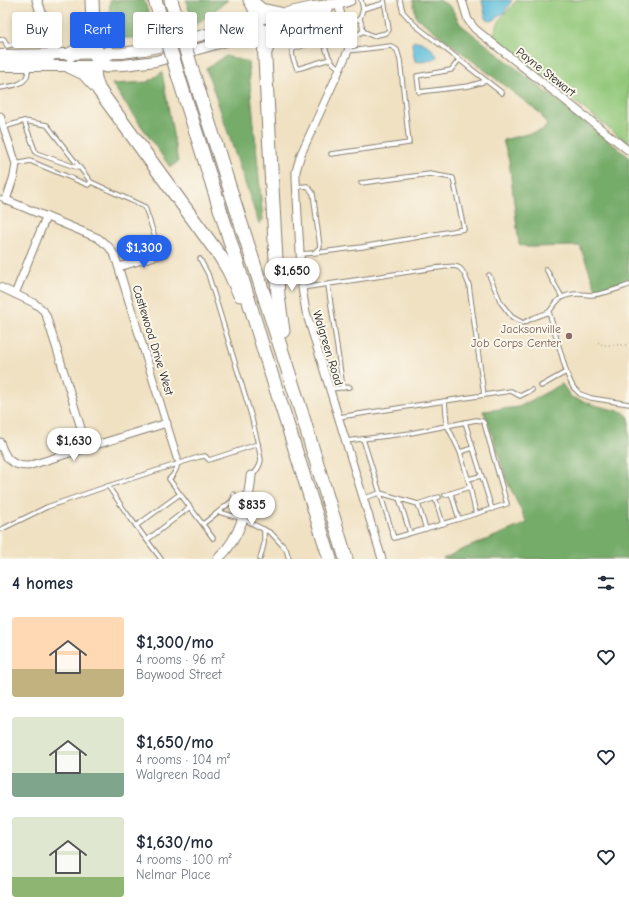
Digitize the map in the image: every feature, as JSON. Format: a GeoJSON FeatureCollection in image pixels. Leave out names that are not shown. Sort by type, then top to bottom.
{"type":"FeatureCollection","features":[{"type":"Feature","properties":{"kind":"highway"},"geometry":{"type":"LineString","coordinates":[[92,0],[92,12]]}},
{"type":"Feature","properties":{"kind":"highway"},"geometry":{"type":"LineString","coordinates":[[155,0],[330,559]]}},
{"type":"Feature","properties":{"kind":"highway"},"geometry":{"type":"LineString","coordinates":[[171,0],[301,411],[346,559]]}},
{"type":"Feature","properties":{"kind":"highway"},"geometry":{"type":"LineString","coordinates":[[252,2],[266,12]]}},
{"type":"Feature","properties":{"kind":"highway"},"geometry":{"type":"LineString","coordinates":[[252,2],[256,12]]}},
{"type":"Feature","properties":{"kind":"highway"},"geometry":{"type":"LineString","coordinates":[[258,27],[264,36],[266,52],[278,296],[282,328],[301,411]]}},
{"type":"Feature","properties":{"kind":"highway"},"geometry":{"type":"LineString","coordinates":[[80,48],[70,60],[99,90],[220,256],[235,283],[264,351]]}},
{"type":"Feature","properties":{"kind":"highway"},"geometry":{"type":"LineString","coordinates":[[98,48],[101,60],[94,75],[99,90]]}},
{"type":"Feature","properties":{"kind":"highway"},"geometry":{"type":"LineString","coordinates":[[266,52],[267,48]]}},
{"type":"Feature","properties":{"kind":"main road"},"geometry":{"type":"LineString","coordinates":[[308,12],[346,1]]}},
{"type":"Feature","properties":{"kind":"main road"},"geometry":{"type":"LineString","coordinates":[[101,60],[122,53],[155,48],[205,34]]}},
{"type":"Feature","properties":{"kind":"main road"},"geometry":{"type":"LineString","coordinates":[[0,66],[28,66],[70,60],[101,60],[135,64],[156,61],[205,47]]}},
{"type":"Feature","properties":{"kind":"main road"},"geometry":{"type":"LineString","coordinates":[[0,55],[54,54],[70,60]]}},
{"type":"Feature","properties":{"kind":"street"},"geometry":{"type":"LineString","coordinates":[[37,0],[41,12]]}},
{"type":"Feature","properties":{"kind":"street","name":"Payne Stewart"},"geometry":{"type":"LineString","coordinates":[[462,0],[468,20],[475,29],[629,151]]}},
{"type":"Feature","properties":{"kind":"street","name":"Walgreen Road"},"geometry":{"type":"LineString","coordinates":[[345,12],[346,1]]}},
{"type":"Feature","properties":{"kind":"street"},"geometry":{"type":"LineString","coordinates":[[0,60],[48,59],[54,54],[52,48]]}},
{"type":"Feature","properties":{"kind":"street","name":"Walgreen Road"},"geometry":{"type":"LineString","coordinates":[[349,48],[298,163],[296,171],[299,254],[306,312],[337,417],[382,559]]}},
{"type":"Feature","properties":{"kind":"street"},"geometry":{"type":"LineString","coordinates":[[0,116],[16,164],[14,176],[3,199]]}},
{"type":"Feature","properties":{"kind":"street","name":"Castlewood Drive West"},"geometry":{"type":"LineString","coordinates":[[3,199],[98,238],[112,251],[115,256],[178,460]]}},
{"type":"Feature","properties":{"kind":"street"},"geometry":{"type":"LineString","coordinates":[[14,294],[46,217]]}},
{"type":"Feature","properties":{"kind":"street"},"geometry":{"type":"LineString","coordinates":[[118,267],[162,251]]}},
{"type":"Feature","properties":{"kind":"street"},"geometry":{"type":"LineString","coordinates":[[0,288],[38,305],[46,315],[87,448]]}},
{"type":"Feature","properties":{"kind":"street"},"geometry":{"type":"LineString","coordinates":[[0,442],[6,457],[13,463],[21,466],[33,465],[167,423]]}},
{"type":"Feature","properties":{"kind":"street"},"geometry":{"type":"LineString","coordinates":[[218,559],[236,537],[243,519],[251,476]]}},
{"type":"Feature","properties":{"kind":"lane"},"geometry":{"type":"LineString","coordinates":[[361,0],[364,9],[360,19],[363,31]]}},
{"type":"Feature","properties":{"kind":"lane"},"geometry":{"type":"LineString","coordinates":[[400,0],[403,12],[415,25],[502,93]]}},
{"type":"Feature","properties":{"kind":"lane"},"geometry":{"type":"LineString","coordinates":[[363,31],[373,36],[386,33],[389,30],[384,1],[381,4],[364,9]]}},
{"type":"Feature","properties":{"kind":"lane"},"geometry":{"type":"LineString","coordinates":[[357,34],[363,31]]}},
{"type":"Feature","properties":{"kind":"lane"},"geometry":{"type":"LineString","coordinates":[[0,40],[4,39],[6,46],[12,45]]}},
{"type":"Feature","properties":{"kind":"lane"},"geometry":{"type":"LineString","coordinates":[[331,154],[409,143],[400,60],[397,50],[391,46],[348,51]]}},
{"type":"Feature","properties":{"kind":"lane"},"geometry":{"type":"LineString","coordinates":[[300,48],[292,50],[297,69],[330,59]]}},
{"type":"Feature","properties":{"kind":"lane"},"geometry":{"type":"LineString","coordinates":[[326,48],[330,59],[340,68]]}},
{"type":"Feature","properties":{"kind":"lane"},"geometry":{"type":"LineString","coordinates":[[320,56],[321,62]]}},
{"type":"Feature","properties":{"kind":"lane"},"geometry":{"type":"LineString","coordinates":[[459,60],[451,70],[417,76],[419,92],[469,86],[486,81]]}},
{"type":"Feature","properties":{"kind":"lane"},"geometry":{"type":"LineString","coordinates":[[304,61],[305,66]]}},
{"type":"Feature","properties":{"kind":"lane"},"geometry":{"type":"LineString","coordinates":[[0,88],[14,85],[25,80],[28,75],[28,66]]}},
{"type":"Feature","properties":{"kind":"lane"},"geometry":{"type":"LineString","coordinates":[[4,127],[24,121],[47,125],[91,182],[145,207],[162,251]]}},
{"type":"Feature","properties":{"kind":"lane"},"geometry":{"type":"LineString","coordinates":[[24,121],[36,153],[79,168]]}},
{"type":"Feature","properties":{"kind":"lane"},"geometry":{"type":"LineString","coordinates":[[45,168],[50,158]]}},
{"type":"Feature","properties":{"kind":"lane"},"geometry":{"type":"LineString","coordinates":[[16,164],[30,162],[88,185],[91,182]]}},
{"type":"Feature","properties":{"kind":"lane"},"geometry":{"type":"LineString","coordinates":[[299,254],[362,247],[464,230],[454,178],[430,174],[361,183]]}},
{"type":"Feature","properties":{"kind":"lane"},"geometry":{"type":"LineString","coordinates":[[296,187],[307,186],[313,194],[320,247],[314,252]]}},
{"type":"Feature","properties":{"kind":"lane"},"geometry":{"type":"LineString","coordinates":[[200,259],[208,274],[251,415],[258,444],[261,460],[260,465],[256,473],[251,476]]}},
{"type":"Feature","properties":{"kind":"lane"},"geometry":{"type":"LineString","coordinates":[[302,288],[435,268],[460,267],[463,270],[469,285],[484,395]]}},
{"type":"Feature","properties":{"kind":"lane"},"geometry":{"type":"LineString","coordinates":[[546,269],[562,297]]}},
{"type":"Feature","properties":{"kind":"lane"},"geometry":{"type":"LineString","coordinates":[[488,275],[501,303],[512,316],[523,323],[549,312],[556,302],[565,295],[592,295],[629,285]]}},
{"type":"Feature","properties":{"kind":"lane"},"geometry":{"type":"LineString","coordinates":[[328,285],[343,388]]}},
{"type":"Feature","properties":{"kind":"lane"},"geometry":{"type":"LineString","coordinates":[[549,312],[566,372],[572,387],[580,394],[591,398],[629,404]]}},
{"type":"Feature","properties":{"kind":"lane"},"geometry":{"type":"LineString","coordinates":[[541,386],[566,372]]}},
{"type":"Feature","properties":{"kind":"lane"},"geometry":{"type":"LineString","coordinates":[[329,389],[350,387]]}},
{"type":"Feature","properties":{"kind":"lane"},"geometry":{"type":"LineString","coordinates":[[337,417],[511,391],[520,396],[532,390]]}},
{"type":"Feature","properties":{"kind":"lane"},"geometry":{"type":"LineString","coordinates":[[445,401],[448,425],[460,452],[476,514]]}},
{"type":"Feature","properties":{"kind":"lane"},"geometry":{"type":"LineString","coordinates":[[345,441],[411,433],[476,420],[482,421],[484,423],[507,504],[394,538],[363,439]]}},
{"type":"Feature","properties":{"kind":"lane"},"geometry":{"type":"LineString","coordinates":[[465,422],[492,509]]}},
{"type":"Feature","properties":{"kind":"lane"},"geometry":{"type":"LineString","coordinates":[[422,434],[425,429]]}},
{"type":"Feature","properties":{"kind":"lane"},"geometry":{"type":"LineString","coordinates":[[411,433],[416,436]]}},
{"type":"Feature","properties":{"kind":"lane"},"geometry":{"type":"LineString","coordinates":[[0,530],[47,506],[108,486],[178,460],[205,456],[209,460],[258,444]]}},
{"type":"Feature","properties":{"kind":"lane"},"geometry":{"type":"LineString","coordinates":[[460,452],[472,448]]}},
{"type":"Feature","properties":{"kind":"lane"},"geometry":{"type":"LineString","coordinates":[[178,460],[176,470],[169,479],[213,538]]}},
{"type":"Feature","properties":{"kind":"lane"},"geometry":{"type":"LineString","coordinates":[[468,479],[481,476]]}},
{"type":"Feature","properties":{"kind":"lane"},"geometry":{"type":"LineString","coordinates":[[108,486],[125,512],[161,559]]}},
{"type":"Feature","properties":{"kind":"lane"},"geometry":{"type":"LineString","coordinates":[[445,495],[470,487]]}},
{"type":"Feature","properties":{"kind":"lane"},"geometry":{"type":"LineString","coordinates":[[363,498],[380,493],[418,504],[439,497]]}},
{"type":"Feature","properties":{"kind":"lane"},"geometry":{"type":"LineString","coordinates":[[451,493],[459,519]]}},
{"type":"Feature","properties":{"kind":"lane"},"geometry":{"type":"LineString","coordinates":[[136,526],[180,494]]}},
{"type":"Feature","properties":{"kind":"lane"},"geometry":{"type":"LineString","coordinates":[[203,524],[232,501],[234,494]]}},
{"type":"Feature","properties":{"kind":"lane"},"geometry":{"type":"LineString","coordinates":[[399,498],[410,533]]}},
{"type":"Feature","properties":{"kind":"lane"},"geometry":{"type":"LineString","coordinates":[[435,498],[443,524]]}},
{"type":"Feature","properties":{"kind":"lane"},"geometry":{"type":"LineString","coordinates":[[418,504],[426,528]]}},
{"type":"Feature","properties":{"kind":"lane"},"geometry":{"type":"LineString","coordinates":[[147,540],[190,507]]}},
{"type":"Feature","properties":{"kind":"lane"},"geometry":{"type":"LineString","coordinates":[[219,512],[243,519],[271,533],[286,549],[289,559]]}},
{"type":"Feature","properties":{"kind":"lane"},"geometry":{"type":"LineString","coordinates":[[260,559],[264,544],[264,529]]}},
{"type":"Feature","properties":{"kind":"path"},"geometry":{"type":"LineString","coordinates":[[598,342],[602,345],[629,345]]}},
{"type":"Feature","properties":{"kind":"green space"},"geometry":{"type":"Polygon","coordinates":[[[110,0],[144,0],[148,12],[133,12],[133,38],[125,38],[125,12],[109,12],[110,0]]]}},
{"type":"Feature","properties":{"kind":"green space"},"geometry":{"type":"Polygon","coordinates":[[[186,0],[228,0],[212,12],[205,12],[205,18],[197,24],[197,12],[190,12],[186,0]]]}},
{"type":"Feature","properties":{"kind":"green space"},"geometry":{"type":"Polygon","coordinates":[[[413,0],[439,0],[451,7],[460,24],[629,157],[629,232],[626,233],[629,280],[596,289],[580,246],[527,247],[519,244],[509,161],[503,140],[543,130],[547,125],[540,113],[416,17],[413,0]]]}},
{"type":"Feature","properties":{"kind":"green space"},"geometry":{"type":"Polygon","coordinates":[[[517,0],[629,0],[629,144],[492,37],[501,18],[517,0]]]}},
{"type":"Feature","properties":{"kind":"green space"},"geometry":{"type":"Polygon","coordinates":[[[226,56],[248,62],[263,220],[259,224],[206,68],[226,56]]]}},
{"type":"Feature","properties":{"kind":"green space"},"geometry":{"type":"Polygon","coordinates":[[[162,72],[178,162],[170,167],[112,84],[148,82],[162,72]]]}},
{"type":"Feature","properties":{"kind":"green space"},"geometry":{"type":"Polygon","coordinates":[[[562,384],[571,397],[594,405],[623,412],[629,417],[629,559],[443,559],[527,523],[507,481],[483,411],[519,407],[562,384]]]}},
{"type":"Feature","properties":{"kind":"water"},"geometry":{"type":"Polygon","coordinates":[[[482,0],[512,0],[504,13],[499,15],[496,19],[490,21],[486,19],[482,0]]]}},
{"type":"Feature","properties":{"kind":"water"},"geometry":{"type":"Polygon","coordinates":[[[414,41],[421,42],[428,46],[434,51],[437,57],[432,60],[420,62],[415,61],[412,45],[414,41]]]}},
{"type":"Feature","properties":{"kind":"place","name":"Jacksonville Job Corps Center"},"geometry":{"type":"Point","coordinates":[569,336]}}]}
